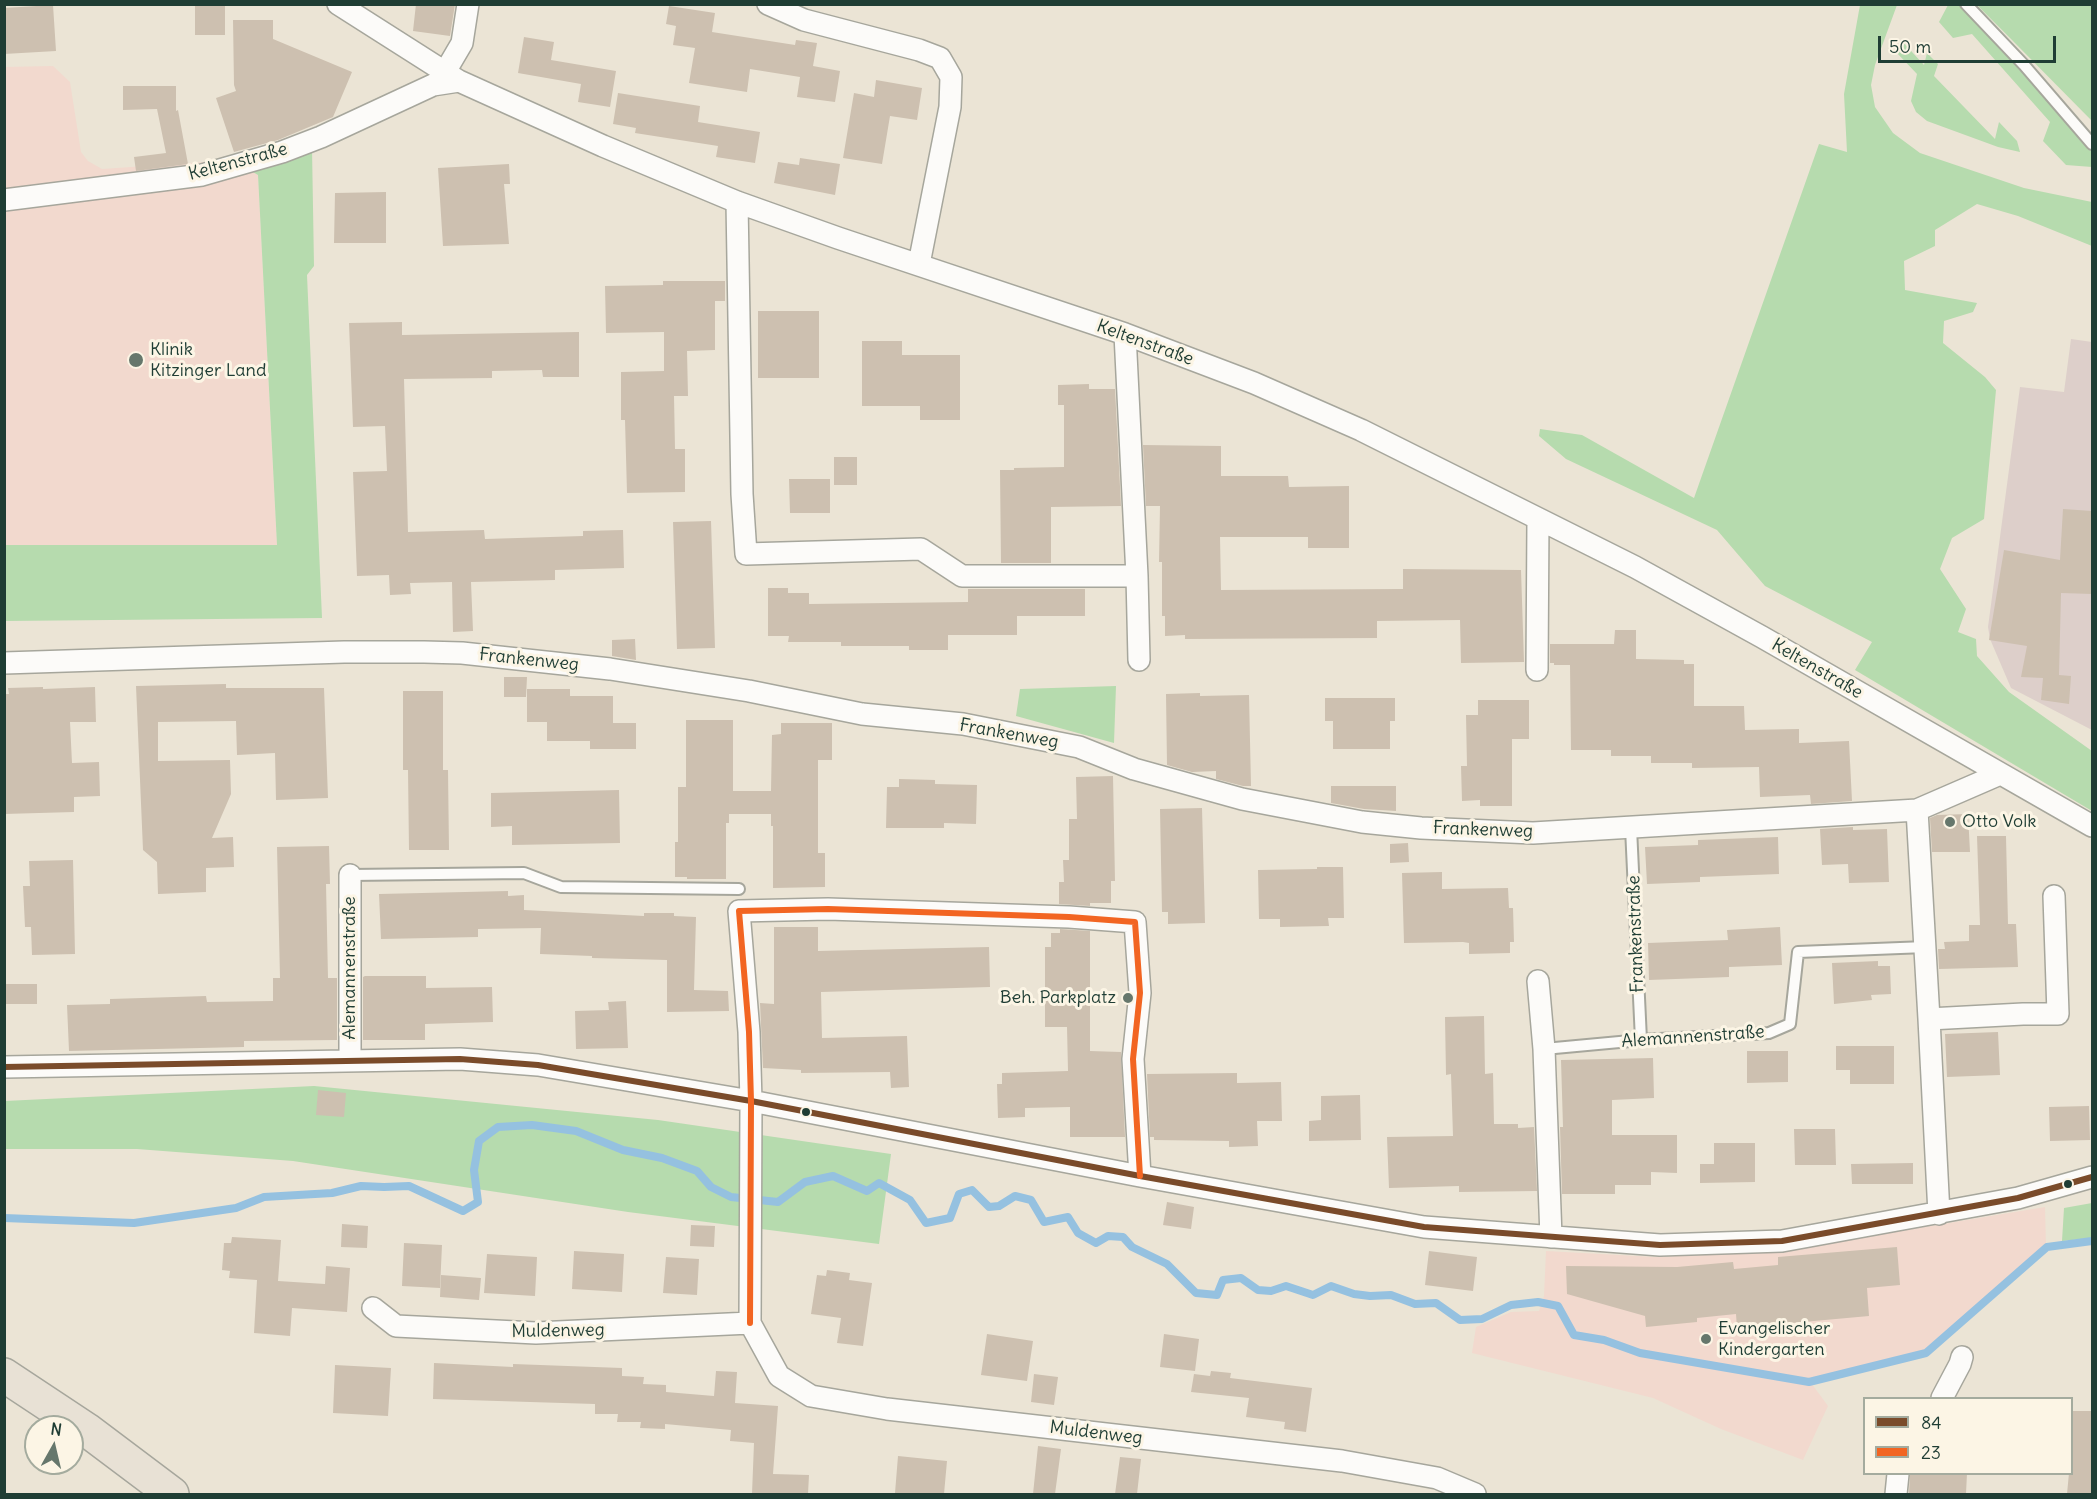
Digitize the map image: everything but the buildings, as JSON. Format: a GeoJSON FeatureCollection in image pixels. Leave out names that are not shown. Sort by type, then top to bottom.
{"type":"FeatureCollection","features":[{"type":"Feature","properties":{"kind":"main road"},"geometry":{"type":"LineString","coordinates":[[4,1375],[87,1430],[172,1494]]}},
{"type":"Feature","properties":{"kind":"street","name":"Keltenstraße"},"geometry":{"type":"LineString","coordinates":[[338,4],[452,77],[603,146],[737,202],[1125,334],[1254,383],[1350,425],[1635,567],[1752,631],[2092,826]]}},
{"type":"Feature","properties":{"kind":"street"},"geometry":{"type":"LineString","coordinates":[[452,77],[462,44],[468,4]]}},
{"type":"Feature","properties":{"kind":"street"},"geometry":{"type":"LineString","coordinates":[[768,4],[804,20],[919,50],[940,58],[951,77],[950,106],[919,264]]}},
{"type":"Feature","properties":{"kind":"street","name":"Keltenstraße"},"geometry":{"type":"LineString","coordinates":[[4,200],[202,175],[282,152],[321,137],[452,77]]}},
{"type":"Feature","properties":{"kind":"street"},"geometry":{"type":"LineString","coordinates":[[737,202],[742,494],[746,554],[921,549],[962,576],[1137,576]]}},
{"type":"Feature","properties":{"kind":"street"},"geometry":{"type":"LineString","coordinates":[[1125,334],[1139,660]]}},
{"type":"Feature","properties":{"kind":"street"},"geometry":{"type":"LineString","coordinates":[[1537,670],[1538,519]]}},
{"type":"Feature","properties":{"kind":"street","name":"Frankenweg"},"geometry":{"type":"LineString","coordinates":[[4,663],[344,652],[462,653],[610,669],[749,691],[862,714],[963,724],[1079,747],[1134,769],[1242,799],[1362,822],[1421,828],[1533,833],[1917,810],[2000,774]]}},
{"type":"Feature","properties":{"kind":"street"},"geometry":{"type":"LineString","coordinates":[[1917,810],[1939,1214]]}},
{"type":"Feature","properties":{"kind":"street","name":"Alemannenstraße"},"geometry":{"type":"LineString","coordinates":[[350,875],[350,1060]]}},
{"type":"Feature","properties":{"kind":"street"},"geometry":{"type":"LineString","coordinates":[[1929,1019],[2058,1014],[2054,896]]}},
{"type":"Feature","properties":{"kind":"street"},"geometry":{"type":"LineString","coordinates":[[751,1101],[749,1032],[740,910],[839,910],[1069,917],[1135,922],[1140,993],[1133,1059],[1140,1176]]}},
{"type":"Feature","properties":{"kind":"street"},"geometry":{"type":"LineString","coordinates":[[1538,981],[1544,1049],[1551,1237]]}},
{"type":"Feature","properties":{"kind":"street","name":"Alemannenstraße"},"geometry":{"type":"LineString","coordinates":[[4,1066],[460,1059],[538,1065],[751,1101],[1140,1176],[1424,1227],[1660,1245],[1782,1241],[2018,1198],[2092,1177]]}},
{"type":"Feature","properties":{"kind":"street","name":"Muldenweg"},"geometry":{"type":"LineString","coordinates":[[751,1101],[750,1323],[779,1376],[811,1396],[887,1409],[1342,1461],[1437,1478],[1475,1494]]}},
{"type":"Feature","properties":{"kind":"street","name":"Muldenweg"},"geometry":{"type":"LineString","coordinates":[[373,1308],[396,1326],[536,1333],[750,1323]]}},
{"type":"Feature","properties":{"kind":"street"},"geometry":{"type":"LineString","coordinates":[[1943,1397],[1962,1357]]}},
{"type":"Feature","properties":{"kind":"street"},"geometry":{"type":"LineString","coordinates":[[1896,1494],[1898,1475]]}},
{"type":"Feature","properties":{"kind":"lane"},"geometry":{"type":"LineString","coordinates":[[1966,4],[2024,65],[2092,144]]}},
{"type":"Feature","properties":{"kind":"lane","name":"Frankenstraße"},"geometry":{"type":"LineString","coordinates":[[1631,828],[1641,1040]]}},
{"type":"Feature","properties":{"kind":"lane"},"geometry":{"type":"LineString","coordinates":[[350,875],[524,873],[561,887],[739,889]]}},
{"type":"Feature","properties":{"kind":"lane","name":"Alemannenstraße"},"geometry":{"type":"LineString","coordinates":[[1544,1049],[1641,1040],[1769,1033],[1790,1024],[1798,952],[1926,947]]}},
{"type":"Feature","properties":{"kind":"shaded area","name":"Klinik Kitzinger Land"},"geometry":{"type":"Polygon","coordinates":[[[53,66],[70,82],[81,152],[88,161],[102,169],[233,160],[258,175],[277,545],[5,545],[4,67],[53,66]]]}},
{"type":"Feature","properties":{"kind":"shaded area"},"geometry":{"type":"Polygon","coordinates":[[[2071,339],[2092,342],[2092,730],[2011,688],[1990,639],[1988,627],[2020,387],[2064,392],[2071,339]]]}},
{"type":"Feature","properties":{"kind":"shaded area","name":"Evangelischer Kindergarten"},"geometry":{"type":"Polygon","coordinates":[[[2045,1207],[2046,1246],[1925,1350],[1809,1380],[1828,1406],[1803,1460],[1721,1429],[1653,1398],[1472,1353],[1476,1327],[1511,1312],[1539,1311],[1544,1296],[1546,1251],[1655,1257],[1780,1251],[2045,1207]]]}},
{"type":"Feature","properties":{"kind":"green space"},"geometry":{"type":"Polygon","coordinates":[[[1860,5],[1897,5],[1875,65],[1871,85],[1875,107],[1893,133],[1920,153],[2024,188],[2092,202],[2092,246],[2018,216],[1977,204],[1935,230],[1935,246],[1904,261],[1905,290],[1977,303],[1973,312],[1944,321],[1943,343],[1985,377],[1996,390],[1984,519],[1952,538],[1940,569],[1966,609],[1958,632],[1976,639],[1977,656],[2009,692],[2092,751],[2092,811],[1855,670],[1872,642],[1765,586],[1717,530],[1566,459],[1539,436],[1540,429],[1582,435],[1694,498],[1819,144],[1847,152],[1844,94],[1860,5]]]}},
{"type":"Feature","properties":{"kind":"green space"},"geometry":{"type":"Polygon","coordinates":[[[1948,5],[1959,5],[2021,68],[2092,151],[2092,167],[2066,165],[2043,141],[2050,122],[1972,34],[1953,38],[1939,22],[1948,5]]]}},
{"type":"Feature","properties":{"kind":"green space"},"geometry":{"type":"Polygon","coordinates":[[[1977,5],[2092,5],[2092,121],[2012,40],[1977,5]]]}},
{"type":"Feature","properties":{"kind":"green space"},"geometry":{"type":"Polygon","coordinates":[[[1901,40],[1924,65],[1927,53],[1938,64],[1934,76],[1995,139],[1999,122],[2017,141],[2020,152],[1998,147],[1927,121],[1916,112],[1911,101],[1917,74],[1896,52],[1901,40]]]}},
{"type":"Feature","properties":{"kind":"green space"},"geometry":{"type":"Polygon","coordinates":[[[312,148],[314,266],[307,275],[322,618],[5,621],[4,545],[277,545],[258,175],[246,168],[312,148]]]}},
{"type":"Feature","properties":{"kind":"green space"},"geometry":{"type":"Polygon","coordinates":[[[1116,686],[1114,743],[1016,716],[1020,689],[1116,686]]]}},
{"type":"Feature","properties":{"kind":"green space"},"geometry":{"type":"Polygon","coordinates":[[[314,1086],[658,1120],[891,1154],[879,1244],[628,1212],[293,1161],[137,1149],[5,1149],[5,1101],[314,1086]]]}},
{"type":"Feature","properties":{"kind":"green space"},"geometry":{"type":"Polygon","coordinates":[[[2092,1203],[2092,1238],[2062,1241],[2064,1208],[2092,1203]]]}},
{"type":"Feature","properties":{"kind":"waterway"},"geometry":{"type":"LineString","coordinates":[[4,1218],[134,1223],[236,1208],[264,1197],[332,1193],[361,1186],[409,1186],[463,1211],[478,1202],[474,1170],[479,1141],[498,1127],[532,1125],[576,1131],[623,1150],[662,1158],[697,1171],[711,1187],[731,1197],[778,1202],[805,1182],[833,1176],[867,1191],[879,1183],[910,1200],[926,1223],[950,1218],[959,1194],[972,1190],[989,1207],[999,1206],[1015,1196],[1031,1200],[1044,1222],[1068,1217],[1078,1233],[1096,1243],[1108,1236],[1123,1237],[1132,1247],[1167,1264],[1196,1293],[1217,1295],[1223,1280],[1241,1278],[1258,1290],[1271,1291],[1286,1286],[1313,1295],[1331,1286],[1354,1294],[1391,1295],[1415,1304],[1436,1303],[1460,1320],[1482,1319],[1511,1305],[1538,1302],[1558,1306],[1574,1335],[1604,1340],[1640,1353],[1809,1382],[1926,1353],[2047,1247],[2092,1241]]}},
{"type":"Feature","properties":{"kind":"transit line","name":"23"},"geometry":{"type":"LineString","coordinates":[[750,1323],[751,1101],[749,1032],[739,911],[828,909],[1069,917],[1135,922],[1140,993],[1133,1059],[1140,1176]]}},
{"type":"Feature","properties":{"kind":"transit line","name":"84"},"geometry":{"type":"LineString","coordinates":[[4,1067],[460,1059],[538,1065],[751,1101],[1140,1176],[1424,1227],[1660,1245],[1782,1241],[2018,1198],[2092,1177]]}},
{"type":"Feature","properties":{"kind":"place","name":"Klinik Kitzinger Land"},"geometry":{"type":"Point","coordinates":[136,360]}},
{"type":"Feature","properties":{"kind":"place","name":"Otto Volk"},"geometry":{"type":"Point","coordinates":[1950,822]}},
{"type":"Feature","properties":{"kind":"place","name":"Beh. Parkplatz"},"geometry":{"type":"Point","coordinates":[1128,998]}},
{"type":"Feature","properties":{"kind":"place","name":"Evangelischer Kindergarten"},"geometry":{"type":"Point","coordinates":[1706,1339]}}]}
